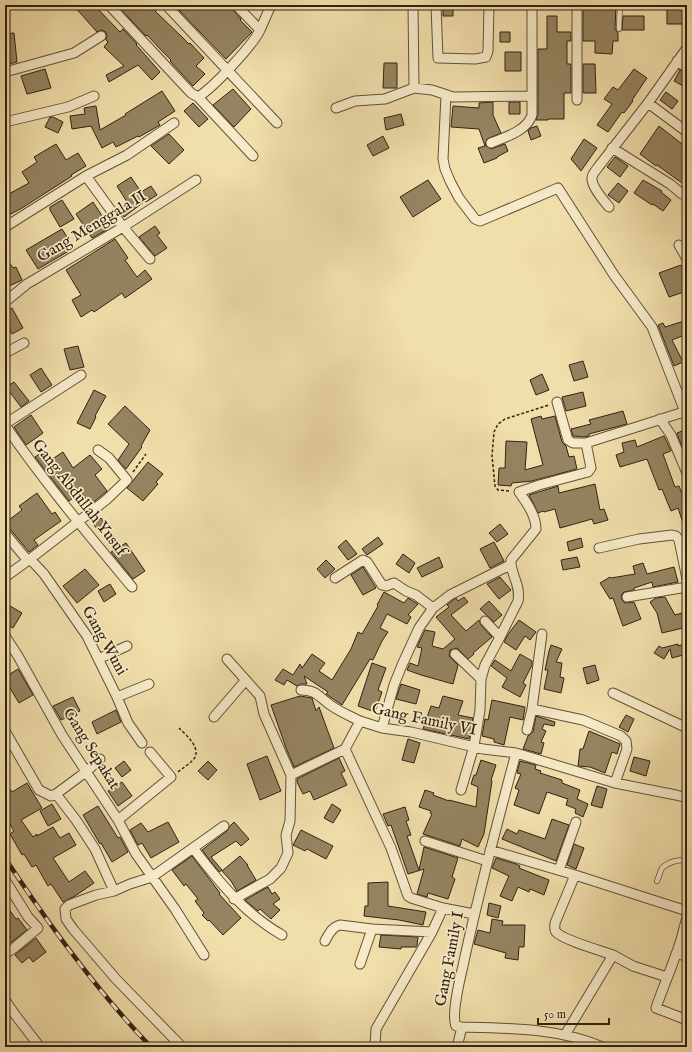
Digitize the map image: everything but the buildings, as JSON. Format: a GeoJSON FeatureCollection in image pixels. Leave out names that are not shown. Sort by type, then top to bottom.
{"type":"FeatureCollection","features":[{"type":"Feature","properties":{"kind":"street"},"geometry":{"type":"LineString","coordinates":[[109,5],[191,94],[198,96],[253,156]]}},
{"type":"Feature","properties":{"kind":"street"},"geometry":{"type":"LineString","coordinates":[[166,5],[277,123]]}},
{"type":"Feature","properties":{"kind":"street"},"geometry":{"type":"LineString","coordinates":[[236,5],[260,30]]}},
{"type":"Feature","properties":{"kind":"street"},"geometry":{"type":"LineString","coordinates":[[198,96],[205,93],[257,38],[271,5]]}},
{"type":"Feature","properties":{"kind":"street"},"geometry":{"type":"LineString","coordinates":[[413,5],[414,88]]}},
{"type":"Feature","properties":{"kind":"street"},"geometry":{"type":"LineString","coordinates":[[436,5],[438,58],[475,59],[486,57],[488,51],[489,5]]}},
{"type":"Feature","properties":{"kind":"street"},"geometry":{"type":"LineString","coordinates":[[491,143],[527,125],[532,115],[532,5]]}},
{"type":"Feature","properties":{"kind":"street"},"geometry":{"type":"LineString","coordinates":[[577,5],[577,100]]}},
{"type":"Feature","properties":{"kind":"street"},"geometry":{"type":"LineString","coordinates":[[5,72],[74,54],[101,36]]}},
{"type":"Feature","properties":{"kind":"street"},"geometry":{"type":"LineString","coordinates":[[609,207],[599,195],[592,178],[612,148],[648,103],[687,48]]}},
{"type":"Feature","properties":{"kind":"street"},"geometry":{"type":"LineString","coordinates":[[677,61],[687,68]]}},
{"type":"Feature","properties":{"kind":"street"},"geometry":{"type":"LineString","coordinates":[[336,108],[355,101],[385,99],[414,88],[432,90],[446,95],[466,98],[531,96]]}},
{"type":"Feature","properties":{"kind":"street"},"geometry":{"type":"LineString","coordinates":[[446,95],[444,164],[459,198],[470,214],[475,219],[480,221],[558,188],[614,275],[652,327],[686,414],[660,419],[586,443],[572,444],[568,440],[557,402]]}},
{"type":"Feature","properties":{"kind":"street"},"geometry":{"type":"LineString","coordinates":[[5,122],[68,106],[94,96]]}},
{"type":"Feature","properties":{"kind":"street"},"geometry":{"type":"LineString","coordinates":[[648,103],[687,132]]}},
{"type":"Feature","properties":{"kind":"street"},"geometry":{"type":"LineString","coordinates":[[5,227],[86,176],[126,154],[174,123]]}},
{"type":"Feature","properties":{"kind":"street"},"geometry":{"type":"LineString","coordinates":[[612,148],[687,196]]}},
{"type":"Feature","properties":{"kind":"street"},"geometry":{"type":"LineString","coordinates":[[86,176],[122,227],[150,260]]}},
{"type":"Feature","properties":{"kind":"street","name":"Gang Menggala II"},"geometry":{"type":"LineString","coordinates":[[5,302],[27,284],[122,227],[196,180]]}},
{"type":"Feature","properties":{"kind":"street"},"geometry":{"type":"LineString","coordinates":[[679,245],[687,259]]}},
{"type":"Feature","properties":{"kind":"street"},"geometry":{"type":"LineString","coordinates":[[5,354],[24,343]]}},
{"type":"Feature","properties":{"kind":"street"},"geometry":{"type":"LineString","coordinates":[[5,425],[81,375]]}},
{"type":"Feature","properties":{"kind":"street"},"geometry":{"type":"LineString","coordinates":[[660,419],[671,435],[687,473]]}},
{"type":"Feature","properties":{"kind":"street","name":"Gang Abdullah Yusuf"},"geometry":{"type":"LineString","coordinates":[[5,425],[31,463],[77,522],[132,588]]}},
{"type":"Feature","properties":{"kind":"street"},"geometry":{"type":"LineString","coordinates":[[461,790],[474,746],[480,710],[481,679],[485,665],[518,601],[519,595],[516,580],[510,565],[512,557],[536,529],[536,522],[519,492],[538,485],[588,472],[591,468],[586,443]]}},
{"type":"Feature","properties":{"kind":"street"},"geometry":{"type":"LineString","coordinates":[[5,577],[106,500],[127,480],[110,458],[98,450]]}},
{"type":"Feature","properties":{"kind":"street","name":"Gang Wuni"},"geometry":{"type":"LineString","coordinates":[[5,533],[29,560],[44,574],[87,636],[128,723],[142,743]]}},
{"type":"Feature","properties":{"kind":"street"},"geometry":{"type":"LineString","coordinates":[[599,548],[639,539],[676,536],[679,540],[687,580]]}},
{"type":"Feature","properties":{"kind":"street"},"geometry":{"type":"LineString","coordinates":[[335,578],[363,560],[367,562],[382,585],[386,586],[394,583],[406,591],[416,594],[433,608]]}},
{"type":"Feature","properties":{"kind":"street"},"geometry":{"type":"LineString","coordinates":[[382,728],[394,685],[418,628],[433,608],[450,595],[510,565]]}},
{"type":"Feature","properties":{"kind":"street"},"geometry":{"type":"LineString","coordinates":[[627,597],[687,587]]}},
{"type":"Feature","properties":{"kind":"street"},"geometry":{"type":"LineString","coordinates":[[485,622],[500,637]]}},
{"type":"Feature","properties":{"kind":"street"},"geometry":{"type":"LineString","coordinates":[[527,730],[532,709],[542,634]]}},
{"type":"Feature","properties":{"kind":"street","name":"Gang Sepakat"},"geometry":{"type":"LineString","coordinates":[[5,636],[18,656],[62,735],[118,820],[136,854],[175,909],[204,955]]}},
{"type":"Feature","properties":{"kind":"street"},"geometry":{"type":"LineString","coordinates":[[98,659],[127,646]]}},
{"type":"Feature","properties":{"kind":"street"},"geometry":{"type":"LineString","coordinates":[[455,654],[481,679]]}},
{"type":"Feature","properties":{"kind":"street"},"geometry":{"type":"LineString","coordinates":[[227,659],[245,681],[253,687],[260,696],[264,714],[291,775],[290,820],[286,834],[288,853],[281,868],[270,879],[234,899]]}},
{"type":"Feature","properties":{"kind":"street"},"geometry":{"type":"LineString","coordinates":[[214,717],[245,681]]}},
{"type":"Feature","properties":{"kind":"street"},"geometry":{"type":"LineString","coordinates":[[117,697],[149,684]]}},
{"type":"Feature","properties":{"kind":"street"},"geometry":{"type":"LineString","coordinates":[[301,690],[316,693],[329,704],[360,721]]}},
{"type":"Feature","properties":{"kind":"street"},"geometry":{"type":"LineString","coordinates":[[613,693],[687,728]]}},
{"type":"Feature","properties":{"kind":"street"},"geometry":{"type":"LineString","coordinates":[[532,709],[583,720],[621,736],[626,741],[627,749],[615,783]]}},
{"type":"Feature","properties":{"kind":"street","name":"Gang Family VI"},"geometry":{"type":"LineString","coordinates":[[345,749],[360,721],[382,728],[412,732],[474,746],[516,753],[615,783],[676,794],[687,798]]}},
{"type":"Feature","properties":{"kind":"street"},"geometry":{"type":"LineString","coordinates":[[5,731],[39,790],[51,796],[56,794],[87,771],[100,759]]}},
{"type":"Feature","properties":{"kind":"street"},"geometry":{"type":"LineString","coordinates":[[291,775],[345,749],[391,848],[406,892],[411,898],[443,908],[474,914]]}},
{"type":"Feature","properties":{"kind":"street"},"geometry":{"type":"LineString","coordinates":[[118,820],[172,777],[150,752]]}},
{"type":"Feature","properties":{"kind":"street","name":"Gang Family I"},"geometry":{"type":"LineString","coordinates":[[516,753],[474,914],[454,1022],[456,1026],[462,1027],[528,1029],[565,1035],[592,1045],[603,1047]]}},
{"type":"Feature","properties":{"kind":"street"},"geometry":{"type":"LineString","coordinates":[[56,794],[76,820],[95,849],[114,891]]}},
{"type":"Feature","properties":{"kind":"street"},"geometry":{"type":"LineString","coordinates":[[559,870],[576,822]]}},
{"type":"Feature","properties":{"kind":"street"},"geometry":{"type":"LineString","coordinates":[[182,1047],[116,979],[73,929],[66,919],[65,909],[69,905],[96,895],[114,891],[152,877],[224,826]]}},
{"type":"Feature","properties":{"kind":"street"},"geometry":{"type":"LineString","coordinates":[[425,841],[487,861]]}},
{"type":"Feature","properties":{"kind":"street"},"geometry":{"type":"LineString","coordinates":[[194,848],[234,899],[267,927],[282,935]]}},
{"type":"Feature","properties":{"kind":"street"},"geometry":{"type":"LineString","coordinates":[[490,850],[559,870],[682,910]]}},
{"type":"Feature","properties":{"kind":"street"},"geometry":{"type":"LineString","coordinates":[[575,875],[555,923],[557,933],[578,944],[613,955],[633,966],[666,977]]}},
{"type":"Feature","properties":{"kind":"street"},"geometry":{"type":"LineString","coordinates":[[5,880],[28,917],[38,928],[5,954]]}},
{"type":"Feature","properties":{"kind":"street"},"geometry":{"type":"LineString","coordinates":[[375,1047],[375,1034],[379,1024],[432,932],[443,908]]}},
{"type":"Feature","properties":{"kind":"street"},"geometry":{"type":"LineString","coordinates":[[687,918],[681,934],[677,953],[666,977],[656,1008],[687,1020]]}},
{"type":"Feature","properties":{"kind":"street"},"geometry":{"type":"LineString","coordinates":[[325,941],[334,928],[340,925],[432,932]]}},
{"type":"Feature","properties":{"kind":"street"},"geometry":{"type":"LineString","coordinates":[[360,964],[372,928]]}},
{"type":"Feature","properties":{"kind":"street"},"geometry":{"type":"LineString","coordinates":[[677,953],[687,957]]}},
{"type":"Feature","properties":{"kind":"street"},"geometry":{"type":"LineString","coordinates":[[565,1035],[613,955]]}},
{"type":"Feature","properties":{"kind":"street"},"geometry":{"type":"LineString","coordinates":[[5,1000],[40,1047]]}},
{"type":"Feature","properties":{"kind":"street"},"geometry":{"type":"LineString","coordinates":[[457,1047],[462,1027]]}},
{"type":"Feature","properties":{"kind":"lane"},"geometry":{"type":"LineString","coordinates":[[619,29],[620,5]]}},
{"type":"Feature","properties":{"kind":"lane"},"geometry":{"type":"LineString","coordinates":[[657,881],[663,868],[675,861],[687,861]]}},
{"type":"Feature","properties":{"kind":"path"},"geometry":{"type":"LineString","coordinates":[[519,492],[498,490],[496,486],[492,456],[494,432],[498,424],[505,419],[557,402]]}},
{"type":"Feature","properties":{"kind":"path"},"geometry":{"type":"LineString","coordinates":[[127,480],[146,454]]}},
{"type":"Feature","properties":{"kind":"path"},"geometry":{"type":"LineString","coordinates":[[172,777],[194,759],[196,754],[196,750],[191,740],[179,728]]}},
{"type":"Feature","properties":{"kind":"railway"},"geometry":{"type":"LineString","coordinates":[[5,858],[56,932],[92,980],[151,1047]]}}]}
